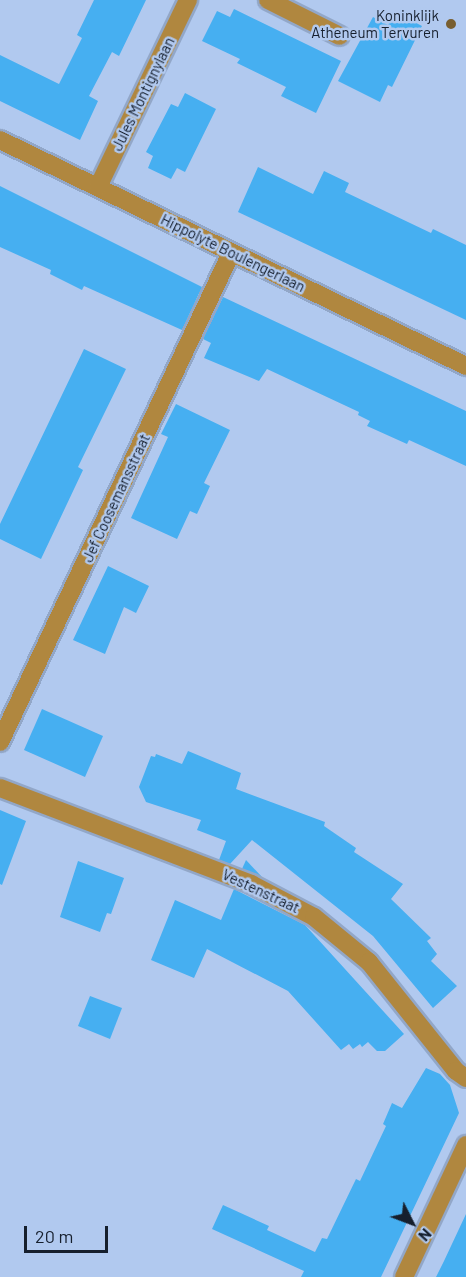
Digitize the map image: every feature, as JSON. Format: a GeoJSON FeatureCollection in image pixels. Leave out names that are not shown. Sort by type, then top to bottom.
{"type":"FeatureCollection","features":[{"type":"Feature","properties":{"kind":"street","name":"Jules Montignylaan"},"geometry":{"type":"LineString","coordinates":[[98,187],[188,0]]}},
{"type":"Feature","properties":{"kind":"street"},"geometry":{"type":"LineString","coordinates":[[268,0],[340,36]]}},
{"type":"Feature","properties":{"kind":"street","name":"Hippolyte Boulengerlaan"},"geometry":{"type":"LineString","coordinates":[[0,140],[466,366]]}},
{"type":"Feature","properties":{"kind":"street","name":"Jef Coosemansstraat"},"geometry":{"type":"LineString","coordinates":[[0,742],[231,254]]}},
{"type":"Feature","properties":{"kind":"street","name":"Vestenstraat"},"geometry":{"type":"LineString","coordinates":[[0,788],[251,884],[314,917],[369,962],[456,1071],[466,1078]]}},
{"type":"Feature","properties":{"kind":"street"},"geometry":{"type":"LineString","coordinates":[[404,1277],[466,1145]]}},
{"type":"Feature","properties":{"kind":"building"},"geometry":{"type":"Polygon","coordinates":[[[94,0],[146,0],[119,56],[112,52],[89,96],[98,101],[80,140],[0,101],[0,55],[59,84],[82,38],[77,35],[94,0]]]}},
{"type":"Feature","properties":{"kind":"building"},"geometry":{"type":"Polygon","coordinates":[[[234,9],[341,61],[316,113],[281,96],[286,87],[237,63],[240,59],[202,41],[217,11],[230,17],[234,9]]]}},
{"type":"Feature","properties":{"kind":"building"},"geometry":{"type":"Polygon","coordinates":[[[395,12],[422,26],[392,87],[388,85],[380,102],[338,81],[373,17],[388,25],[395,12]]]}},
{"type":"Feature","properties":{"kind":"building"},"geometry":{"type":"Polygon","coordinates":[[[185,93],[216,109],[185,172],[177,168],[171,179],[148,168],[153,156],[146,152],[171,104],[178,107],[185,93]]]}},
{"type":"Feature","properties":{"kind":"building"},"geometry":{"type":"Polygon","coordinates":[[[258,167],[313,194],[324,171],[349,183],[345,192],[431,233],[433,229],[466,245],[466,320],[238,212],[258,167]]]}},
{"type":"Feature","properties":{"kind":"building"},"geometry":{"type":"Polygon","coordinates":[[[0,186],[202,287],[182,330],[84,286],[82,290],[50,274],[51,270],[0,247],[0,186]]]}},
{"type":"Feature","properties":{"kind":"building"},"geometry":{"type":"Polygon","coordinates":[[[223,297],[466,411],[466,466],[409,440],[407,444],[367,426],[370,421],[358,415],[359,412],[267,369],[259,381],[204,358],[211,343],[203,339],[223,297]]]}},
{"type":"Feature","properties":{"kind":"building"},"geometry":{"type":"Polygon","coordinates":[[[84,349],[126,369],[78,467],[83,470],[41,559],[0,539],[0,524],[84,349]]]}},
{"type":"Feature","properties":{"kind":"building"},"geometry":{"type":"Polygon","coordinates":[[[176,404],[230,430],[204,483],[210,486],[197,514],[190,511],[177,539],[131,518],[168,437],[161,434],[176,404]]]}},
{"type":"Feature","properties":{"kind":"building"},"geometry":{"type":"Polygon","coordinates":[[[108,566],[149,586],[136,613],[124,607],[105,654],[73,640],[108,566]]]}},
{"type":"Feature","properties":{"kind":"building"},"geometry":{"type":"Polygon","coordinates":[[[42,709],[103,736],[85,777],[24,750],[42,709]]]}},
{"type":"Feature","properties":{"kind":"building"},"geometry":{"type":"Polygon","coordinates":[[[188,751],[241,773],[236,789],[325,822],[324,826],[356,848],[354,852],[403,884],[391,899],[431,938],[427,941],[437,954],[431,961],[457,986],[433,1008],[373,936],[252,840],[230,864],[219,860],[226,841],[197,830],[201,820],[146,802],[139,787],[151,756],[155,757],[156,754],[182,764],[188,751]]]}},
{"type":"Feature","properties":{"kind":"building"},"geometry":{"type":"Polygon","coordinates":[[[0,810],[26,821],[2,885],[0,884],[0,810]]]}},
{"type":"Feature","properties":{"kind":"building"},"geometry":{"type":"Polygon","coordinates":[[[246,860],[262,877],[242,869],[246,860]]]}},
{"type":"Feature","properties":{"kind":"building"},"geometry":{"type":"Polygon","coordinates":[[[78,861],[124,878],[111,914],[107,913],[100,932],[60,917],[78,861]]]}},
{"type":"Feature","properties":{"kind":"building"},"geometry":{"type":"Polygon","coordinates":[[[234,889],[305,925],[404,1034],[385,1051],[377,1051],[368,1042],[362,1047],[360,1044],[353,1049],[349,1044],[341,1050],[288,991],[207,949],[194,978],[151,960],[175,900],[221,920],[234,889]]]}},
{"type":"Feature","properties":{"kind":"building"},"geometry":{"type":"Polygon","coordinates":[[[90,996],[122,1008],[110,1039],[78,1026],[90,996]]]}},
{"type":"Feature","properties":{"kind":"building"},"geometry":{"type":"Polygon","coordinates":[[[426,1068],[440,1074],[450,1085],[459,1113],[381,1277],[301,1277],[304,1271],[212,1229],[223,1205],[269,1226],[267,1230],[315,1252],[322,1238],[327,1239],[356,1179],[360,1181],[386,1126],[383,1124],[392,1103],[402,1108],[426,1068]]]}},
{"type":"Feature","properties":{"kind":"building"},"geometry":{"type":"Polygon","coordinates":[[[466,1214],[466,1277],[436,1277],[444,1261],[466,1214]]]}},
{"type":"Feature","properties":{"kind":"place","name":"Koninklijk Atheneum Tervuren"},"geometry":{"type":"Point","coordinates":[451,24]}}]}
